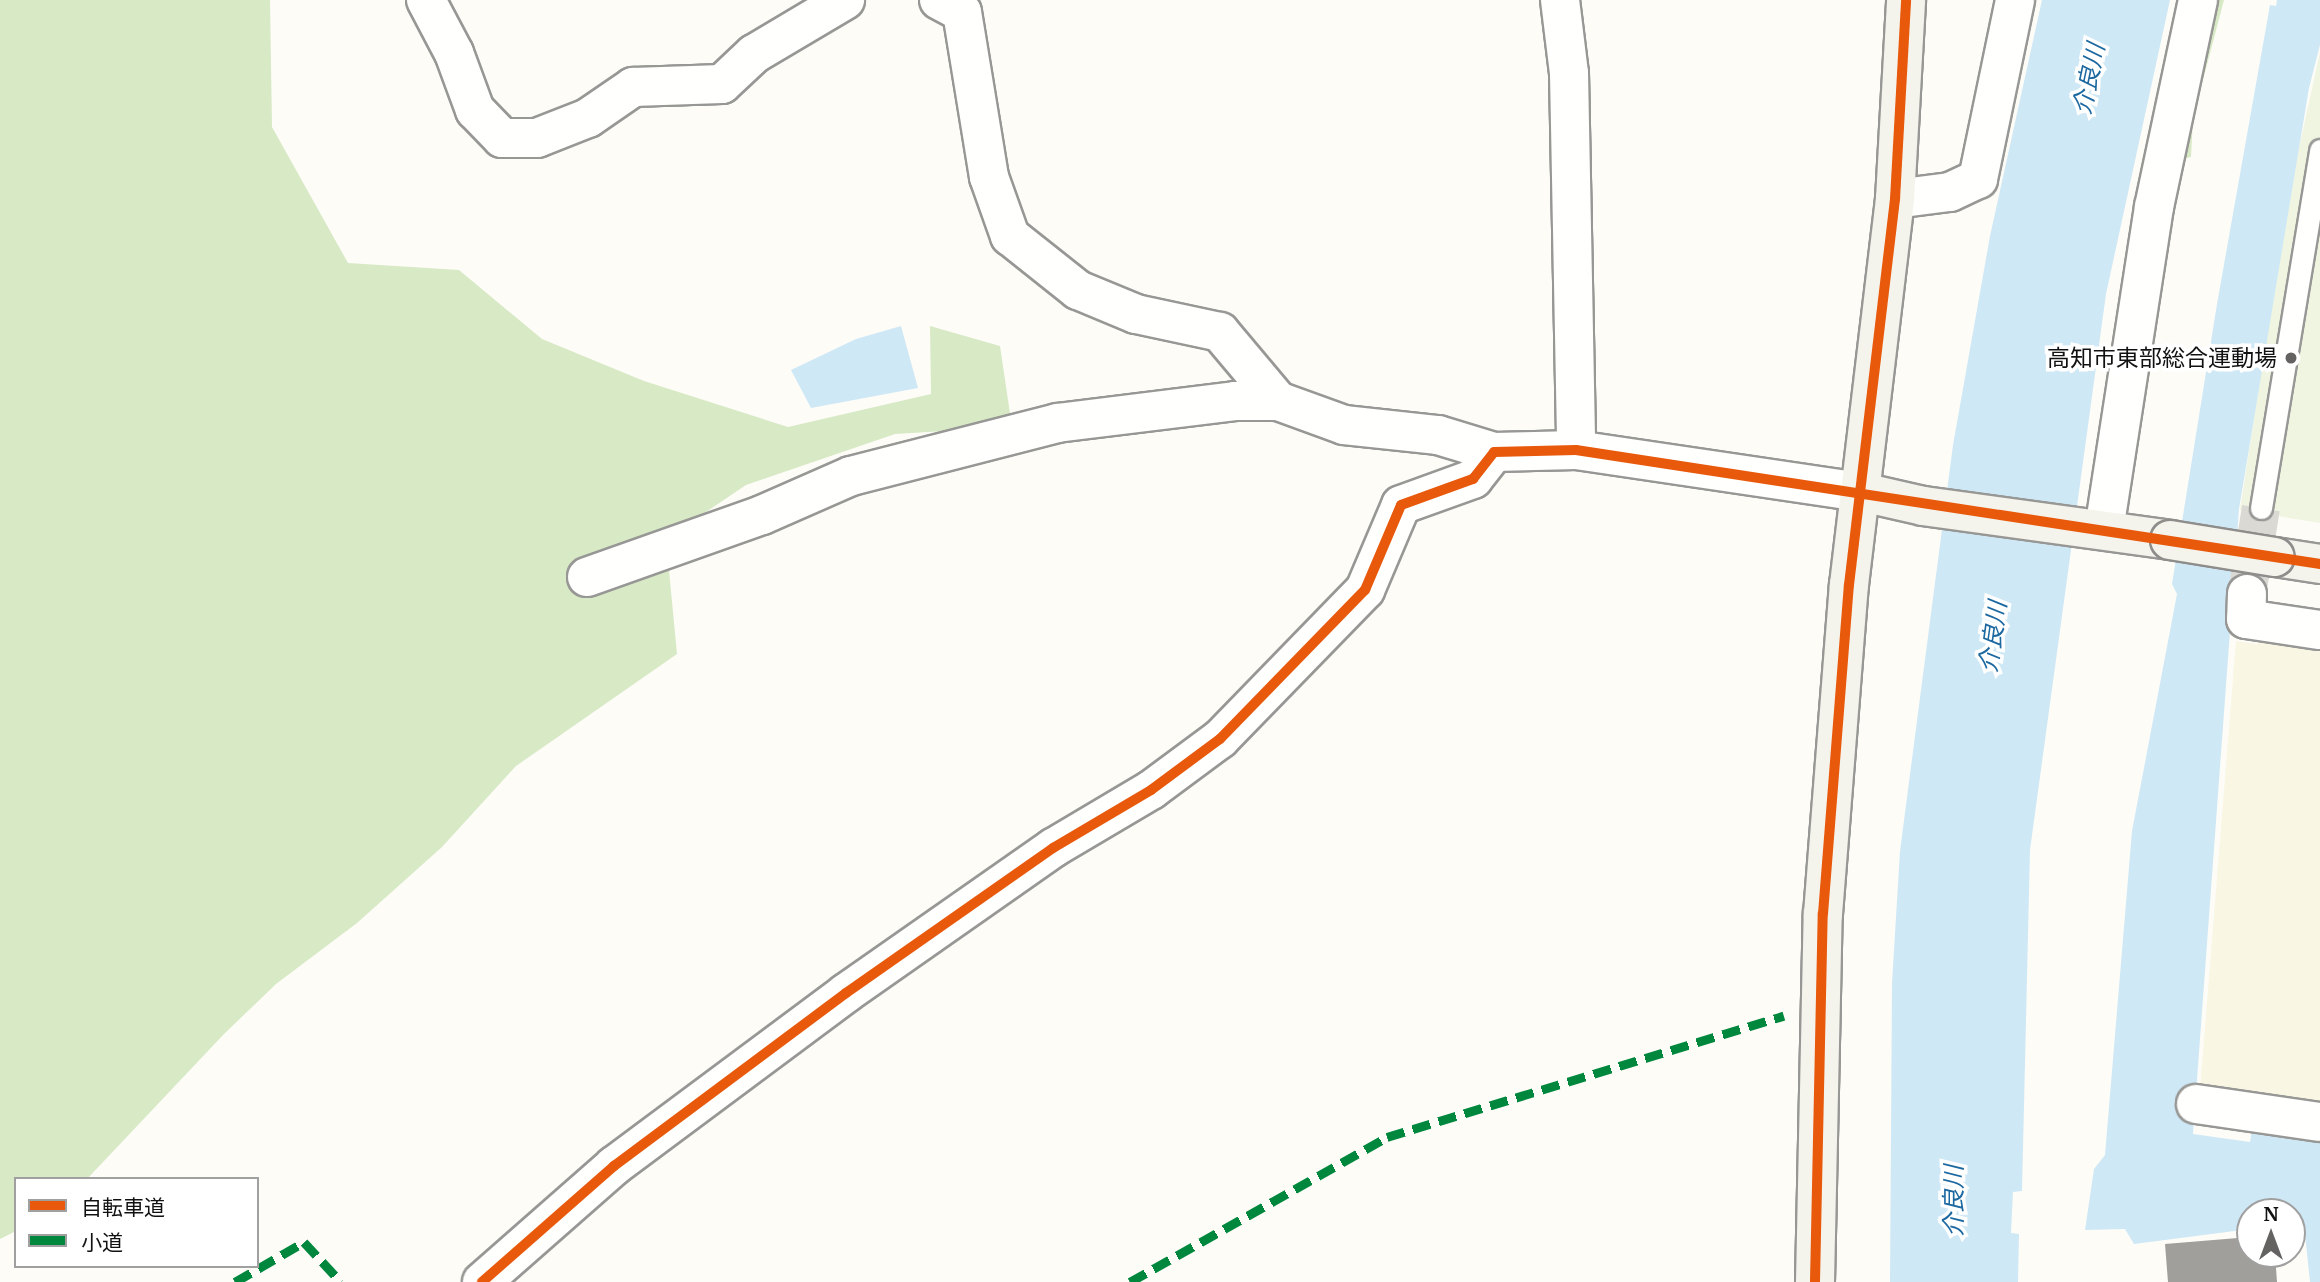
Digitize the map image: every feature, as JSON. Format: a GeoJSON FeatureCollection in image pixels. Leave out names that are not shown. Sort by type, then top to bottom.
{"type":"FeatureCollection","features":[{"type":"Feature","properties":{"kind":"street"},"geometry":{"type":"LineString","coordinates":[[426,0],[454,53],[475,110],[502,138],[537,138],[588,118],[634,87],[722,84],[754,54],[821,6]]}},
{"type":"Feature","properties":{"kind":"street"},"geometry":{"type":"LineString","coordinates":[[939,0],[962,12],[989,177],[1010,236],[1078,290],[1136,314],[1220,332],[1278,401]]}},
{"type":"Feature","properties":{"kind":"street"},"geometry":{"type":"LineString","coordinates":[[1560,0],[1569,73],[1576,450]]}},
{"type":"Feature","properties":{"kind":"street"},"geometry":{"type":"LineString","coordinates":[[1815,1282],[1823,914],[1849,586],[1895,199],[1906,0]]}},
{"type":"Feature","properties":{"kind":"street"},"geometry":{"type":"LineString","coordinates":[[1895,199],[1950,192],[1979,178],[2015,0]]}},
{"type":"Feature","properties":{"kind":"street"},"geometry":{"type":"LineString","coordinates":[[2097,530],[2154,207],[2198,0]]}},
{"type":"Feature","properties":{"kind":"street"},"geometry":{"type":"LineString","coordinates":[[587,577],[762,515],[851,476],[956,447],[1057,424],[1235,401],[1278,401],[1344,425],[1438,435],[1494,452],[1576,450],[1862,492],[1923,506],[2320,564]]}},
{"type":"Feature","properties":{"kind":"street"},"geometry":{"type":"LineString","coordinates":[[482,1282],[614,1166],[846,993],[1053,848],[1151,790],[1220,739],[1365,590],[1401,505],[1473,479],[1494,452]]}},
{"type":"Feature","properties":{"kind":"street"},"geometry":{"type":"LineString","coordinates":[[2247,594],[2246,619],[2320,630]]}},
{"type":"Feature","properties":{"kind":"street"},"geometry":{"type":"LineString","coordinates":[[2196,1104],[2320,1122]]}},
{"type":"Feature","properties":{"kind":"lane"},"geometry":{"type":"LineString","coordinates":[[2261,508],[2320,150]]}},
{"type":"Feature","properties":{"kind":"shaded area"},"geometry":{"type":"Polygon","coordinates":[[[2271,635],[2320,642],[2320,1107],[2200,1090],[2236,641],[2257,644],[2271,635]]]}},
{"type":"Feature","properties":{"kind":"green space"},"geometry":{"type":"Polygon","coordinates":[[[0,0],[270,0],[272,127],[348,263],[459,270],[542,339],[644,381],[788,427],[931,394],[930,326],[1000,346],[1012,427],[895,434],[746,485],[666,539],[677,654],[516,766],[442,847],[357,923],[276,984],[224,1034],[89,1177],[14,1177],[14,1232],[0,1239],[0,0]]]}},
{"type":"Feature","properties":{"kind":"green space"},"geometry":{"type":"Polygon","coordinates":[[[2203,0],[2224,0],[2193,118],[2191,157],[2177,160],[2203,0]]]}},
{"type":"Feature","properties":{"kind":"green space","name":"高知市東部総合運動場"},"geometry":{"type":"Polygon","coordinates":[[[2320,52],[2320,523],[2240,510],[2286,207],[2320,52]]]}},
{"type":"Feature","properties":{"kind":"water","name":"介良川"},"geometry":{"type":"Polygon","coordinates":[[[2042,0],[2170,0],[2106,294],[2030,850],[2022,1191],[2013,1192],[2011,1233],[2019,1234],[2018,1282],[1890,1282],[1892,983],[1900,851],[1953,445],[1990,236],[2042,0]]]}},
{"type":"Feature","properties":{"kind":"water"},"geometry":{"type":"Polygon","coordinates":[[[2277,0],[2320,0],[2320,45],[2309,88],[2239,509],[2193,1134],[2250,1142],[2252,1129],[2320,1138],[2320,1282],[2310,1282],[2306,1244],[2306,1198],[2236,1198],[2236,1231],[2134,1244],[2125,1229],[2085,1230],[2094,1169],[2105,1155],[2132,831],[2177,594],[2172,584],[2217,304],[2270,5],[2276,6],[2277,0]]]}},
{"type":"Feature","properties":{"kind":"water"},"geometry":{"type":"Polygon","coordinates":[[[901,326],[918,388],[811,408],[791,370],[856,339],[901,326]]]}},
{"type":"Feature","properties":{"kind":"building"},"geometry":{"type":"Polygon","coordinates":[[[2236,1238],[2236,1268],[2276,1268],[2277,1282],[2168,1282],[2165,1244],[2236,1238]]]}},
{"type":"Feature","properties":{"kind":"tunnel"},"geometry":{"type":"LineString","coordinates":[[2247,594],[2261,508]]}},
{"type":"Feature","properties":{"kind":"marked path"},"geometry":{"type":"LineString","coordinates":[[1130,1282],[1387,1137],[1784,1016]]}},
{"type":"Feature","properties":{"kind":"marked path"},"geometry":{"type":"LineString","coordinates":[[235,1282],[304,1242],[341,1282]]}},
{"type":"Feature","properties":{"kind":"cycle path"},"geometry":{"type":"LineString","coordinates":[[1815,1282],[1823,914],[1849,585],[1895,199],[1906,0]]}},
{"type":"Feature","properties":{"kind":"cycle path"},"geometry":{"type":"LineString","coordinates":[[482,1282],[614,1166],[846,993],[1053,848],[1151,790],[1220,739],[1365,590],[1401,505],[1473,479],[1494,452],[1576,450],[2320,564]]}},
{"type":"Feature","properties":{"kind":"place","name":"高知市東部総合運動場"},"geometry":{"type":"Point","coordinates":[2291,358]}}]}
